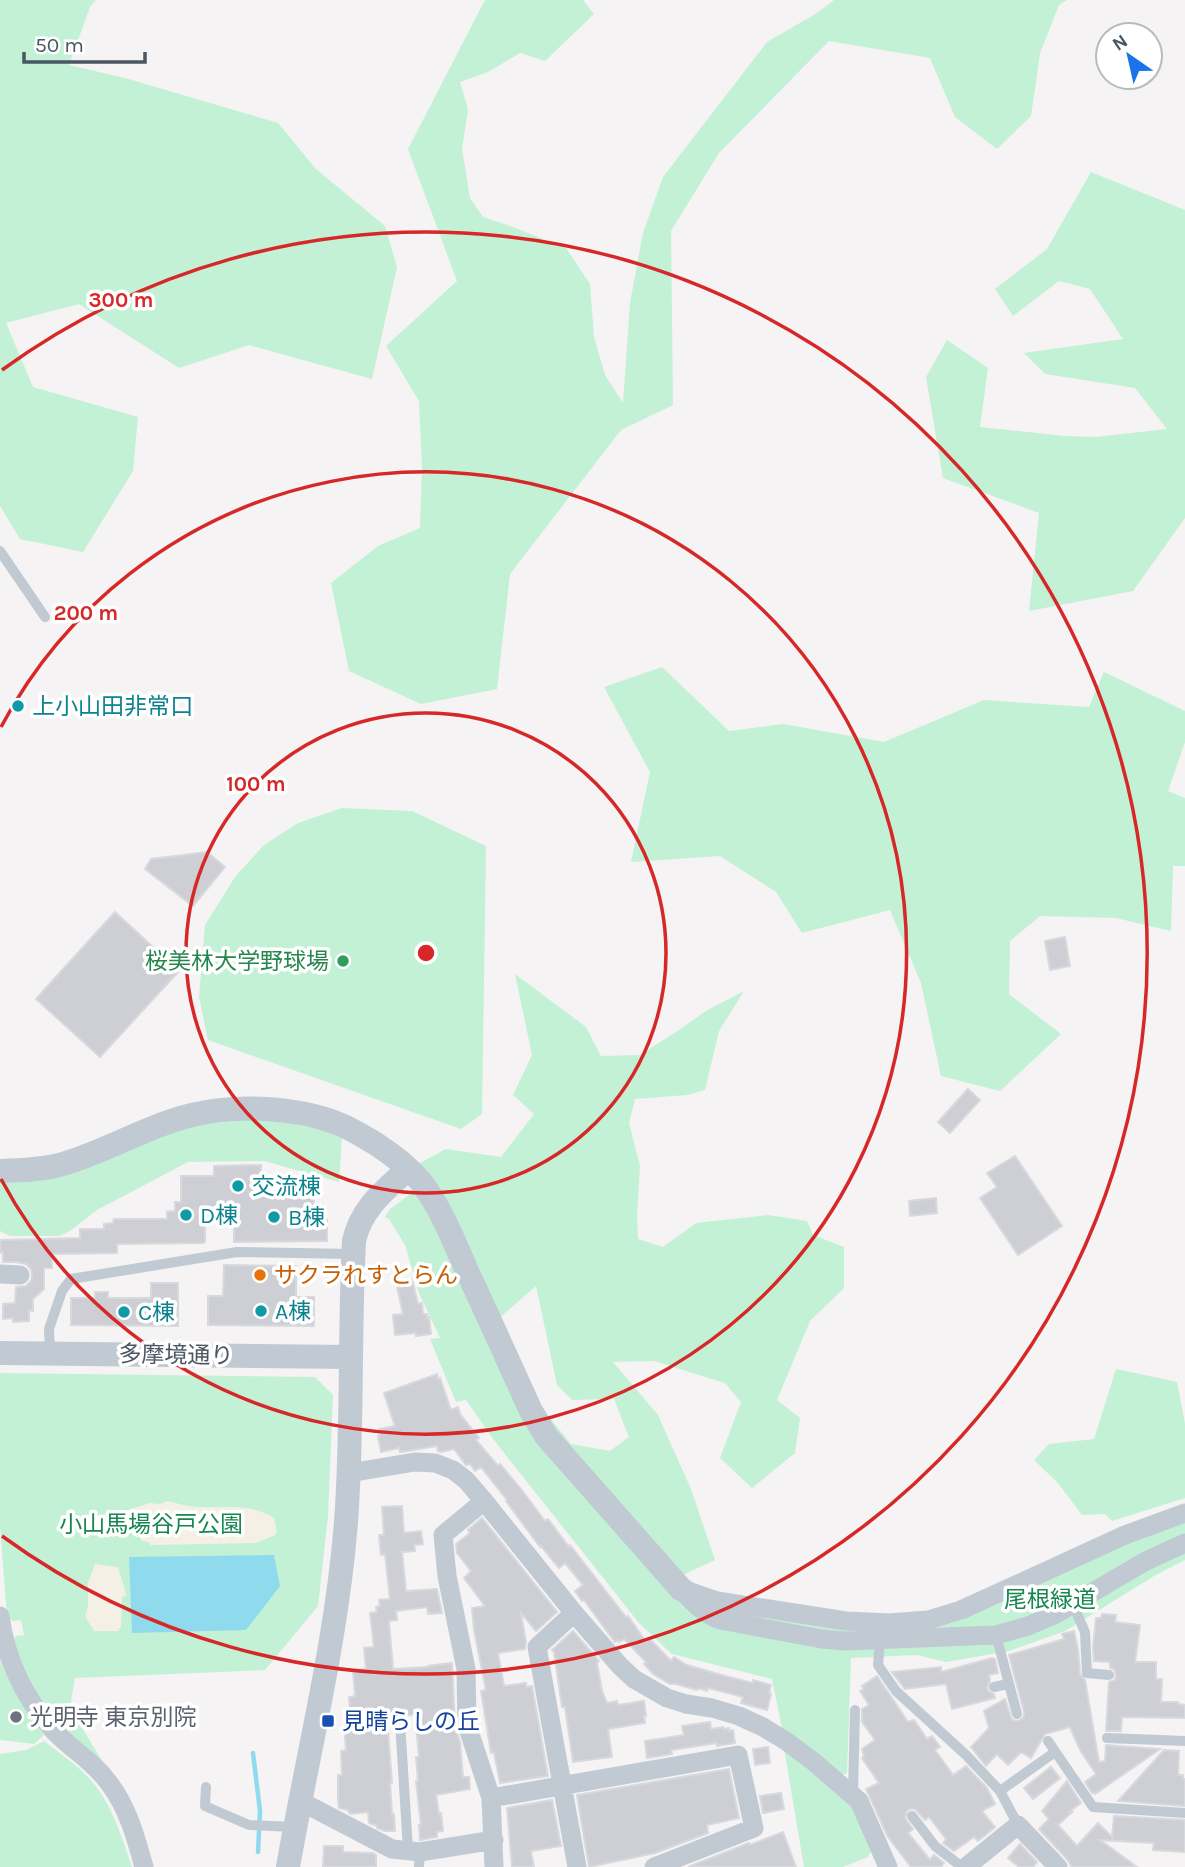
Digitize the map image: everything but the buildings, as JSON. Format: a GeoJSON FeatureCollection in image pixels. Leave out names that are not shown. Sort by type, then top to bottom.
{"type":"FeatureCollection","features":[{"type":"Feature","properties":{"kind":"street"},"geometry":{"type":"LineString","coordinates":[[0,1171],[60,1165],[189,1116],[224,1110],[300,1113],[341,1125],[390,1153],[420,1181],[440,1213],[538,1424],[554,1446],[697,1608],[720,1620],[845,1641],[996,1636],[1028,1626],[1073,1605],[1178,1545],[1161,1522]]}},
{"type":"Feature","properties":{"kind":"street"},"geometry":{"type":"LineString","coordinates":[[288,1867],[284,1827],[300,1801],[329,1657],[344,1543],[349,1473],[357,1227],[368,1208],[408,1168]]}},
{"type":"Feature","properties":{"kind":"street"},"geometry":{"type":"LineString","coordinates":[[0,1274],[20,1275]]}},
{"type":"Feature","properties":{"kind":"street","name":"多摩境通り"},"geometry":{"type":"LineString","coordinates":[[0,1353],[351,1357]]}},
{"type":"Feature","properties":{"kind":"street"},"geometry":{"type":"LineString","coordinates":[[349,1473],[415,1462],[435,1463],[453,1470],[484,1501],[574,1613],[620,1667],[634,1679],[667,1698],[739,1716],[763,1727],[814,1762],[853,1795],[859,1801],[880,1865]]}},
{"type":"Feature","properties":{"kind":"street"},"geometry":{"type":"LineString","coordinates":[[484,1501],[443,1535],[447,1576],[466,1670],[467,1725],[491,1798],[494,1867]]}},
{"type":"Feature","properties":{"kind":"street"},"geometry":{"type":"LineString","coordinates":[[681,1588],[717,1601],[863,1623],[913,1621],[961,1610],[1104,1545],[1185,1513]]}},
{"type":"Feature","properties":{"kind":"street"},"geometry":{"type":"LineString","coordinates":[[775,1631],[780,1622],[779,1611]]}},
{"type":"Feature","properties":{"kind":"street"},"geometry":{"type":"LineString","coordinates":[[574,1613],[537,1647],[577,1867]]}},
{"type":"Feature","properties":{"kind":"street"},"geometry":{"type":"LineString","coordinates":[[7,1626],[12,1665],[30,1699],[55,1732],[83,1755],[110,1783],[133,1825],[144,1867]]}},
{"type":"Feature","properties":{"kind":"street"},"geometry":{"type":"LineString","coordinates":[[491,1798],[738,1755],[754,1828],[654,1867]]}},
{"type":"Feature","properties":{"kind":"street"},"geometry":{"type":"LineString","coordinates":[[300,1801],[392,1849],[416,1857],[494,1840]]}},
{"type":"Feature","properties":{"kind":"street"},"geometry":{"type":"LineString","coordinates":[[964,1867],[1018,1825],[1058,1867]]}},
{"type":"Feature","properties":{"kind":"lane"},"geometry":{"type":"LineString","coordinates":[[0,551],[45,617]]}},
{"type":"Feature","properties":{"kind":"lane"},"geometry":{"type":"LineString","coordinates":[[50,1354],[49,1329],[62,1291],[71,1279],[236,1252],[354,1255]]}},
{"type":"Feature","properties":{"kind":"lane"},"geometry":{"type":"LineString","coordinates":[[1073,1605],[1085,1632],[1087,1672],[1109,1675]]}},
{"type":"Feature","properties":{"kind":"lane"},"geometry":{"type":"LineString","coordinates":[[996,1636],[1017,1714]]}},
{"type":"Feature","properties":{"kind":"lane"},"geometry":{"type":"LineString","coordinates":[[880,1641],[878,1665],[896,1691],[967,1755],[1000,1791],[1018,1825]]}},
{"type":"Feature","properties":{"kind":"lane"},"geometry":{"type":"LineString","coordinates":[[994,1687],[1009,1684]]}},
{"type":"Feature","properties":{"kind":"lane"},"geometry":{"type":"LineString","coordinates":[[853,1795],[855,1710]]}},
{"type":"Feature","properties":{"kind":"lane"},"geometry":{"type":"LineString","coordinates":[[400,1721],[416,1857]]}},
{"type":"Feature","properties":{"kind":"lane"},"geometry":{"type":"LineString","coordinates":[[1107,1738],[1185,1741]]}},
{"type":"Feature","properties":{"kind":"lane"},"geometry":{"type":"LineString","coordinates":[[1048,1741],[1093,1807],[1185,1813]]}},
{"type":"Feature","properties":{"kind":"lane"},"geometry":{"type":"LineString","coordinates":[[1000,1791],[1055,1752]]}},
{"type":"Feature","properties":{"kind":"lane"},"geometry":{"type":"LineString","coordinates":[[206,1787],[205,1806],[249,1825],[284,1827]]}},
{"type":"Feature","properties":{"kind":"lane"},"geometry":{"type":"LineString","coordinates":[[912,1816],[935,1846],[964,1867]]}},
{"type":"Feature","properties":{"kind":"green space"},"geometry":{"type":"Polygon","coordinates":[[[0,0],[96,0],[90,7],[69,65],[125,78],[278,123],[316,169],[385,226],[397,267],[372,379],[249,345],[179,368],[79,304],[6,323],[33,387],[138,417],[133,471],[83,552],[20,539],[0,506],[0,0]]]}},
{"type":"Feature","properties":{"kind":"green space"},"geometry":{"type":"Polygon","coordinates":[[[485,0],[583,0],[594,14],[545,61],[520,53],[488,72],[460,82],[468,109],[462,149],[470,198],[483,217],[566,248],[590,284],[594,337],[605,375],[623,403],[630,303],[643,233],[663,177],[767,42],[834,0],[1067,0],[1059,5],[1040,53],[1031,116],[997,149],[955,117],[930,58],[829,41],[719,153],[671,231],[673,405],[621,430],[510,574],[497,689],[421,704],[349,671],[331,583],[378,546],[420,528],[422,467],[419,401],[386,346],[457,281],[408,149],[485,0]]]}},
{"type":"Feature","properties":{"kind":"green space"},"geometry":{"type":"Polygon","coordinates":[[[1091,172],[1185,210],[1185,518],[1133,591],[1029,611],[1039,513],[943,478],[926,377],[947,340],[988,368],[980,427],[1096,437],[1167,429],[1135,388],[1045,374],[1024,353],[1123,339],[1090,289],[1059,281],[1013,316],[995,289],[1047,249],[1091,172]]]}},
{"type":"Feature","properties":{"kind":"green space"},"geometry":{"type":"Polygon","coordinates":[[[662,667],[729,731],[783,724],[884,742],[984,700],[1089,707],[1104,672],[1185,711],[1185,742],[1168,791],[1185,798],[1185,866],[1173,866],[1171,931],[1116,918],[1040,916],[1010,941],[1009,994],[1061,1034],[1000,1091],[941,1076],[921,983],[890,910],[802,933],[776,892],[720,856],[631,862],[650,772],[604,687],[662,667]]]}},
{"type":"Feature","properties":{"kind":"green space","name":"桜美林大学野球場"},"geometry":{"type":"Polygon","coordinates":[[[342,808],[412,811],[486,846],[482,1114],[461,1129],[208,1040],[199,997],[205,925],[235,877],[264,845],[298,823],[342,808]]]}},
{"type":"Feature","properties":{"kind":"green space","name":"尾根緑道"},"geometry":{"type":"Polygon","coordinates":[[[515,974],[586,1027],[601,1056],[640,1055],[706,1011],[744,991],[719,1031],[705,1090],[687,1095],[635,1099],[629,1123],[640,1166],[638,1239],[663,1247],[696,1223],[768,1215],[807,1221],[813,1235],[844,1247],[844,1288],[810,1321],[777,1400],[800,1418],[795,1453],[752,1488],[720,1458],[741,1402],[725,1383],[654,1361],[613,1362],[658,1415],[691,1489],[715,1560],[683,1575],[703,1589],[818,1612],[927,1615],[1185,1507],[1185,1560],[1065,1631],[1009,1651],[946,1662],[917,1655],[851,1658],[847,1773],[842,1775],[782,1728],[772,1679],[672,1654],[639,1623],[493,1439],[466,1400],[456,1402],[430,1339],[440,1338],[419,1293],[405,1245],[385,1217],[390,1209],[417,1189],[530,1396],[571,1444],[610,1451],[629,1437],[614,1399],[572,1400],[557,1385],[536,1286],[498,1319],[416,1165],[446,1149],[501,1157],[534,1114],[513,1095],[532,1055],[515,974]]]}},
{"type":"Feature","properties":{"kind":"green space"},"geometry":{"type":"Polygon","coordinates":[[[269,1118],[342,1135],[339,1182],[264,1161],[188,1162],[97,1210],[59,1236],[10,1236],[0,1231],[0,1182],[155,1139],[211,1120],[269,1118]]]}},
{"type":"Feature","properties":{"kind":"green space"},"geometry":{"type":"Polygon","coordinates":[[[1116,1369],[1177,1382],[1185,1424],[1185,1498],[1112,1521],[1105,1514],[1082,1515],[1058,1483],[1034,1460],[1049,1444],[1094,1439],[1116,1369]]]}},
{"type":"Feature","properties":{"kind":"green space","name":"小山馬場谷戸公園"},"geometry":{"type":"Polygon","coordinates":[[[0,1373],[315,1377],[333,1395],[328,1516],[318,1606],[265,1670],[75,1678],[70,1707],[106,1768],[68,1733],[40,1702],[12,1642],[16,1636],[24,1635],[21,1620],[13,1621],[7,1616],[0,1526],[0,1373]]]}},
{"type":"Feature","properties":{"kind":"green space","name":"光明寺 東京別院"},"geometry":{"type":"Polygon","coordinates":[[[0,1658],[13,1689],[44,1735],[34,1744],[0,1740],[0,1658]]]}},
{"type":"Feature","properties":{"kind":"green space"},"geometry":{"type":"Polygon","coordinates":[[[44,1741],[81,1771],[102,1795],[114,1818],[132,1867],[0,1867],[0,1754],[26,1750],[44,1741]]]}},
{"type":"Feature","properties":{"kind":"green space"},"geometry":{"type":"Polygon","coordinates":[[[784,1748],[854,1809],[872,1849],[868,1857],[843,1867],[804,1867],[784,1748]]]}},
{"type":"Feature","properties":{"kind":"sand"},"geometry":{"type":"Polygon","coordinates":[[[167,1501],[188,1506],[254,1510],[274,1518],[277,1532],[256,1543],[150,1545],[150,1542],[142,1541],[139,1536],[133,1536],[128,1510],[167,1501]]]}},
{"type":"Feature","properties":{"kind":"sand"},"geometry":{"type":"Polygon","coordinates":[[[95,1564],[118,1567],[126,1596],[122,1597],[121,1626],[118,1631],[94,1631],[85,1616],[88,1583],[95,1564]]]}},
{"type":"Feature","properties":{"kind":"water"},"geometry":{"type":"Polygon","coordinates":[[[274,1555],[280,1586],[246,1630],[132,1633],[129,1557],[274,1555]]]}},
{"type":"Feature","properties":{"kind":"waterway"},"geometry":{"type":"LineString","coordinates":[[253,1753],[260,1811],[258,1852]]}},
{"type":"Feature","properties":{"kind":"place","name":"上小山田非常口"},"geometry":{"type":"Point","coordinates":[18,706]}},
{"type":"Feature","properties":{"kind":"place","name":"桜美林大学野球場"},"geometry":{"type":"Point","coordinates":[343,961]}},
{"type":"Feature","properties":{"kind":"place","name":"交流棟"},"geometry":{"type":"Point","coordinates":[238,1186]}},
{"type":"Feature","properties":{"kind":"place","name":"D棟"},"geometry":{"type":"Point","coordinates":[186,1215]}},
{"type":"Feature","properties":{"kind":"place","name":"B棟"},"geometry":{"type":"Point","coordinates":[274,1217]}},
{"type":"Feature","properties":{"kind":"place","name":"サクラれすとらん"},"geometry":{"type":"Point","coordinates":[260,1275]}},
{"type":"Feature","properties":{"kind":"place","name":"A棟"},"geometry":{"type":"Point","coordinates":[261,1311]}},
{"type":"Feature","properties":{"kind":"place","name":"C棟"},"geometry":{"type":"Point","coordinates":[124,1312]}},
{"type":"Feature","properties":{"kind":"place","name":"光明寺 東京別院"},"geometry":{"type":"Point","coordinates":[16,1717]}},
{"type":"Feature","properties":{"kind":"place","name":"見晴らしの丘"},"geometry":{"type":"Point","coordinates":[328,1721]}}]}
